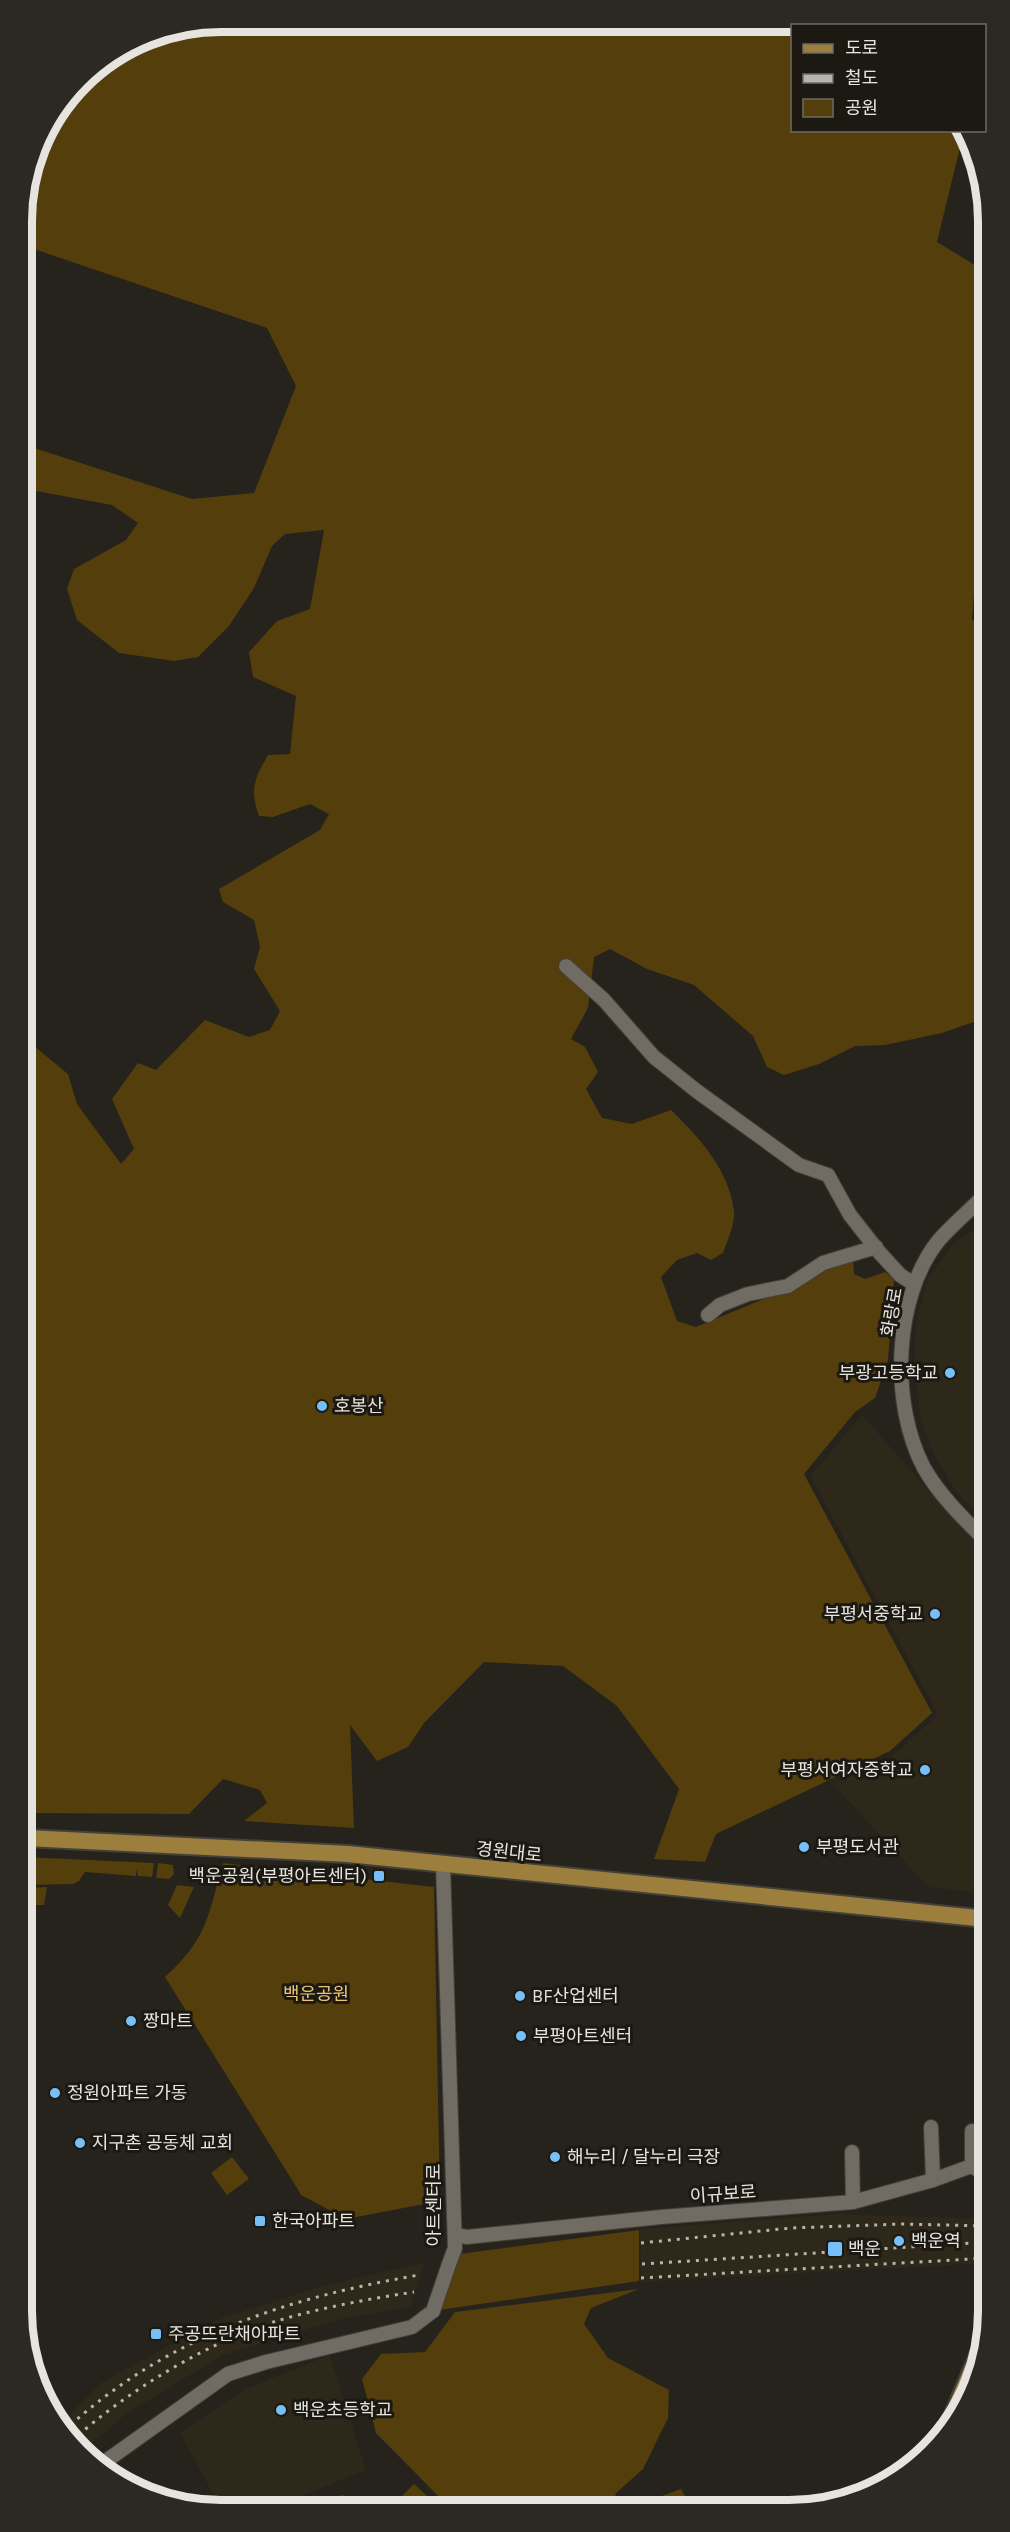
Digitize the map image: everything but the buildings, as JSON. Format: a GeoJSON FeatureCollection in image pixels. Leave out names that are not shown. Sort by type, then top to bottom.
{"type":"FeatureCollection","features":[{"type":"Feature","properties":{"kind":"main road","name":"경원대로"},"geometry":{"type":"LineString","coordinates":[[32,1838],[348,1854],[978,1918]]}},
{"type":"Feature","properties":{"kind":"street"},"geometry":{"type":"LineString","coordinates":[[566,966],[604,1000],[654,1057],[799,1165],[828,1176],[850,1215],[876,1248],[900,1275],[914,1284]]}},
{"type":"Feature","properties":{"kind":"street","name":"화랑로"},"geometry":{"type":"LineString","coordinates":[[978,1202],[939,1240],[914,1284],[905,1322],[902,1389],[910,1434],[924,1468],[945,1498],[978,1533]]}},
{"type":"Feature","properties":{"kind":"street"},"geometry":{"type":"LineString","coordinates":[[708,1314],[720,1305],[748,1294],[788,1286],[824,1263],[876,1248]]}},
{"type":"Feature","properties":{"kind":"street","name":"아트센터로"},"geometry":{"type":"LineString","coordinates":[[106,2461],[228,2374],[266,2362],[412,2327],[433,2311],[455,2248],[442,1864]]}},
{"type":"Feature","properties":{"kind":"street"},"geometry":{"type":"LineString","coordinates":[[932,2127],[933,2180]]}},
{"type":"Feature","properties":{"kind":"street"},"geometry":{"type":"LineString","coordinates":[[972,2131],[972,2166],[978,2170]]}},
{"type":"Feature","properties":{"kind":"street"},"geometry":{"type":"LineString","coordinates":[[852,2152],[853,2202]]}},
{"type":"Feature","properties":{"kind":"street","name":"이규보로"},"geometry":{"type":"LineString","coordinates":[[455,2235],[467,2237],[654,2217],[853,2202],[933,2180],[978,2164]]}},
{"type":"Feature","properties":{"kind":"shaded area","name":"부광고등학교"},"geometry":{"type":"Polygon","coordinates":[[[975,1229],[978,1230],[978,1515],[953,1487],[933,1453],[921,1421],[914,1365],[916,1325],[927,1280],[953,1244],[975,1229]]]}},
{"type":"Feature","properties":{"kind":"shaded area","name":"부평서중학교"},"geometry":{"type":"Polygon","coordinates":[[[862,1415],[978,1546],[978,1892],[928,1887],[833,1784],[892,1757],[938,1714],[810,1476],[862,1415]]]}},
{"type":"Feature","properties":{"kind":"shaded area"},"geometry":{"type":"Polygon","coordinates":[[[838,2214],[978,2219],[978,2264],[641,2282],[640,2229],[838,2214]]]}},
{"type":"Feature","properties":{"kind":"shaded area"},"geometry":{"type":"Polygon","coordinates":[[[425,2262],[410,2307],[345,2318],[223,2355],[126,2414],[89,2446],[66,2418],[102,2382],[219,2319],[315,2288],[425,2262]]]}},
{"type":"Feature","properties":{"kind":"shaded area","name":"백운초등학교"},"geometry":{"type":"Polygon","coordinates":[[[330,2355],[366,2470],[292,2500],[216,2500],[180,2433],[248,2388],[330,2355]]]}},
{"type":"Feature","properties":{"kind":"green space"},"geometry":{"type":"Polygon","coordinates":[[[209,32],[791,32],[791,132],[956,132],[961,142],[937,242],[978,267],[978,538],[972,620],[978,622],[978,1020],[942,1033],[885,1045],[855,1046],[819,1064],[784,1075],[767,1067],[753,1036],[694,985],[647,969],[610,949],[594,957],[588,1008],[571,1039],[585,1047],[598,1072],[586,1089],[602,1118],[632,1124],[671,1110],[712,1156],[726,1183],[734,1217],[723,1253],[711,1260],[697,1253],[677,1260],[661,1277],[677,1321],[696,1327],[778,1293],[821,1271],[853,1260],[854,1274],[865,1279],[885,1272],[894,1279],[888,1360],[875,1398],[855,1412],[804,1474],[932,1713],[890,1751],[716,1834],[705,1862],[654,1859],[679,1789],[617,1706],[563,1666],[484,1662],[424,1723],[408,1747],[377,1761],[350,1725],[354,1828],[244,1821],[267,1803],[260,1790],[223,1779],[189,1814],[32,1813],[32,1041],[34,1046],[68,1074],[77,1104],[121,1164],[134,1149],[112,1099],[138,1063],[156,1070],[205,1020],[249,1037],[270,1030],[280,1011],[254,969],[260,947],[254,920],[223,902],[219,889],[320,830],[329,814],[310,804],[273,817],[259,816],[254,798],[257,777],[268,755],[290,754],[296,696],[253,677],[249,652],[277,621],[310,609],[324,530],[285,534],[272,546],[254,588],[229,626],[198,657],[174,661],[119,653],[77,620],[67,589],[74,569],[126,540],[138,523],[112,505],[32,489],[32,447],[192,499],[254,493],[296,386],[267,328],[32,248],[33,196],[46,148],[57,126],[87,87],[116,63],[148,46],[184,35],[209,32]]]}},
{"type":"Feature","properties":{"kind":"green space"},"geometry":{"type":"Polygon","coordinates":[[[32,1857],[154,1863],[152,1877],[138,1876],[136,1869],[136,1876],[85,1872],[79,1881],[73,1884],[32,1885],[32,1857]]]}},
{"type":"Feature","properties":{"kind":"green space"},"geometry":{"type":"Polygon","coordinates":[[[158,1863],[173,1865],[174,1874],[169,1879],[156,1878],[158,1863]]]}},
{"type":"Feature","properties":{"kind":"green space","name":"백운공원"},"geometry":{"type":"Polygon","coordinates":[[[223,1863],[434,1887],[440,2201],[346,2219],[301,2195],[165,1977],[198,1938],[209,1912],[223,1863]]]}},
{"type":"Feature","properties":{"kind":"green space"},"geometry":{"type":"Polygon","coordinates":[[[177,1885],[194,1887],[180,1918],[168,1905],[177,1885]]]}},
{"type":"Feature","properties":{"kind":"green space"},"geometry":{"type":"Polygon","coordinates":[[[47,1887],[44,1905],[32,1905],[32,1888],[47,1887]]]}},
{"type":"Feature","properties":{"kind":"green space"},"geometry":{"type":"Polygon","coordinates":[[[232,2157],[249,2179],[227,2195],[211,2173],[232,2157]]]}},
{"type":"Feature","properties":{"kind":"green space"},"geometry":{"type":"Polygon","coordinates":[[[639,2230],[639,2281],[439,2310],[459,2254],[639,2230]]]}},
{"type":"Feature","properties":{"kind":"green space"},"geometry":{"type":"Polygon","coordinates":[[[639,2289],[591,2308],[584,2324],[608,2358],[669,2390],[668,2418],[643,2469],[615,2494],[619,2500],[442,2500],[376,2433],[362,2379],[381,2354],[425,2352],[455,2312],[639,2289]]]}},
{"type":"Feature","properties":{"kind":"green space"},"geometry":{"type":"Polygon","coordinates":[[[414,2484],[431,2500],[398,2500],[414,2484]]]}},
{"type":"Feature","properties":{"kind":"green space"},"geometry":{"type":"Polygon","coordinates":[[[681,2489],[687,2500],[651,2500],[681,2489]]]}},
{"type":"Feature","properties":{"kind":"green space"},"geometry":{"type":"Polygon","coordinates":[[[343,2495],[348,2500],[325,2500],[343,2495]]]}},
{"type":"Feature","properties":{"kind":"railway"},"geometry":{"type":"LineString","coordinates":[[641,2243],[791,2228],[902,2224],[978,2226]]}},
{"type":"Feature","properties":{"kind":"railway"},"geometry":{"type":"LineString","coordinates":[[642,2264],[978,2243]]}},
{"type":"Feature","properties":{"kind":"railway"},"geometry":{"type":"LineString","coordinates":[[641,2278],[978,2259]]}},
{"type":"Feature","properties":{"kind":"railway"},"geometry":{"type":"LineString","coordinates":[[71,2425],[103,2398],[143,2370],[186,2346],[230,2326],[322,2296],[419,2275]]}},
{"type":"Feature","properties":{"kind":"railway"},"geometry":{"type":"LineString","coordinates":[[79,2435],[143,2386],[226,2340],[297,2315],[414,2292]]}},
{"type":"Feature","properties":{"kind":"place","name":"부광고등학교"},"geometry":{"type":"Point","coordinates":[950,1373]}},
{"type":"Feature","properties":{"kind":"place","name":"호봉산"},"geometry":{"type":"Point","coordinates":[322,1406]}},
{"type":"Feature","properties":{"kind":"place","name":"부평서중학교"},"geometry":{"type":"Point","coordinates":[935,1614]}},
{"type":"Feature","properties":{"kind":"place","name":"부평서여자중학교"},"geometry":{"type":"Point","coordinates":[925,1770]}},
{"type":"Feature","properties":{"kind":"place","name":"부평도서관"},"geometry":{"type":"Point","coordinates":[804,1847]}},
{"type":"Feature","properties":{"kind":"place","name":"백운공원(부평아트센터)"},"geometry":{"type":"Point","coordinates":[379,1876]}},
{"type":"Feature","properties":{"kind":"place","name":"BF산업센터"},"geometry":{"type":"Point","coordinates":[520,1996]}},
{"type":"Feature","properties":{"kind":"place","name":"짱마트"},"geometry":{"type":"Point","coordinates":[131,2021]}},
{"type":"Feature","properties":{"kind":"place","name":"부평아트센터"},"geometry":{"type":"Point","coordinates":[521,2036]}},
{"type":"Feature","properties":{"kind":"place","name":"정원아파트 가동"},"geometry":{"type":"Point","coordinates":[55,2093]}},
{"type":"Feature","properties":{"kind":"place","name":"지구촌 공동체 교회"},"geometry":{"type":"Point","coordinates":[80,2143]}},
{"type":"Feature","properties":{"kind":"place","name":"해누리 / 달누리 극장"},"geometry":{"type":"Point","coordinates":[555,2157]}},
{"type":"Feature","properties":{"kind":"place","name":"한국아파트"},"geometry":{"type":"Point","coordinates":[260,2221]}},
{"type":"Feature","properties":{"kind":"place","name":"백운역"},"geometry":{"type":"Point","coordinates":[899,2241]}},
{"type":"Feature","properties":{"kind":"place","name":"백운"},"geometry":{"type":"Point","coordinates":[835,2249]}},
{"type":"Feature","properties":{"kind":"place","name":"주공뜨란채아파트"},"geometry":{"type":"Point","coordinates":[156,2334]}},
{"type":"Feature","properties":{"kind":"place","name":"백운초등학교"},"geometry":{"type":"Point","coordinates":[281,2410]}}]}
